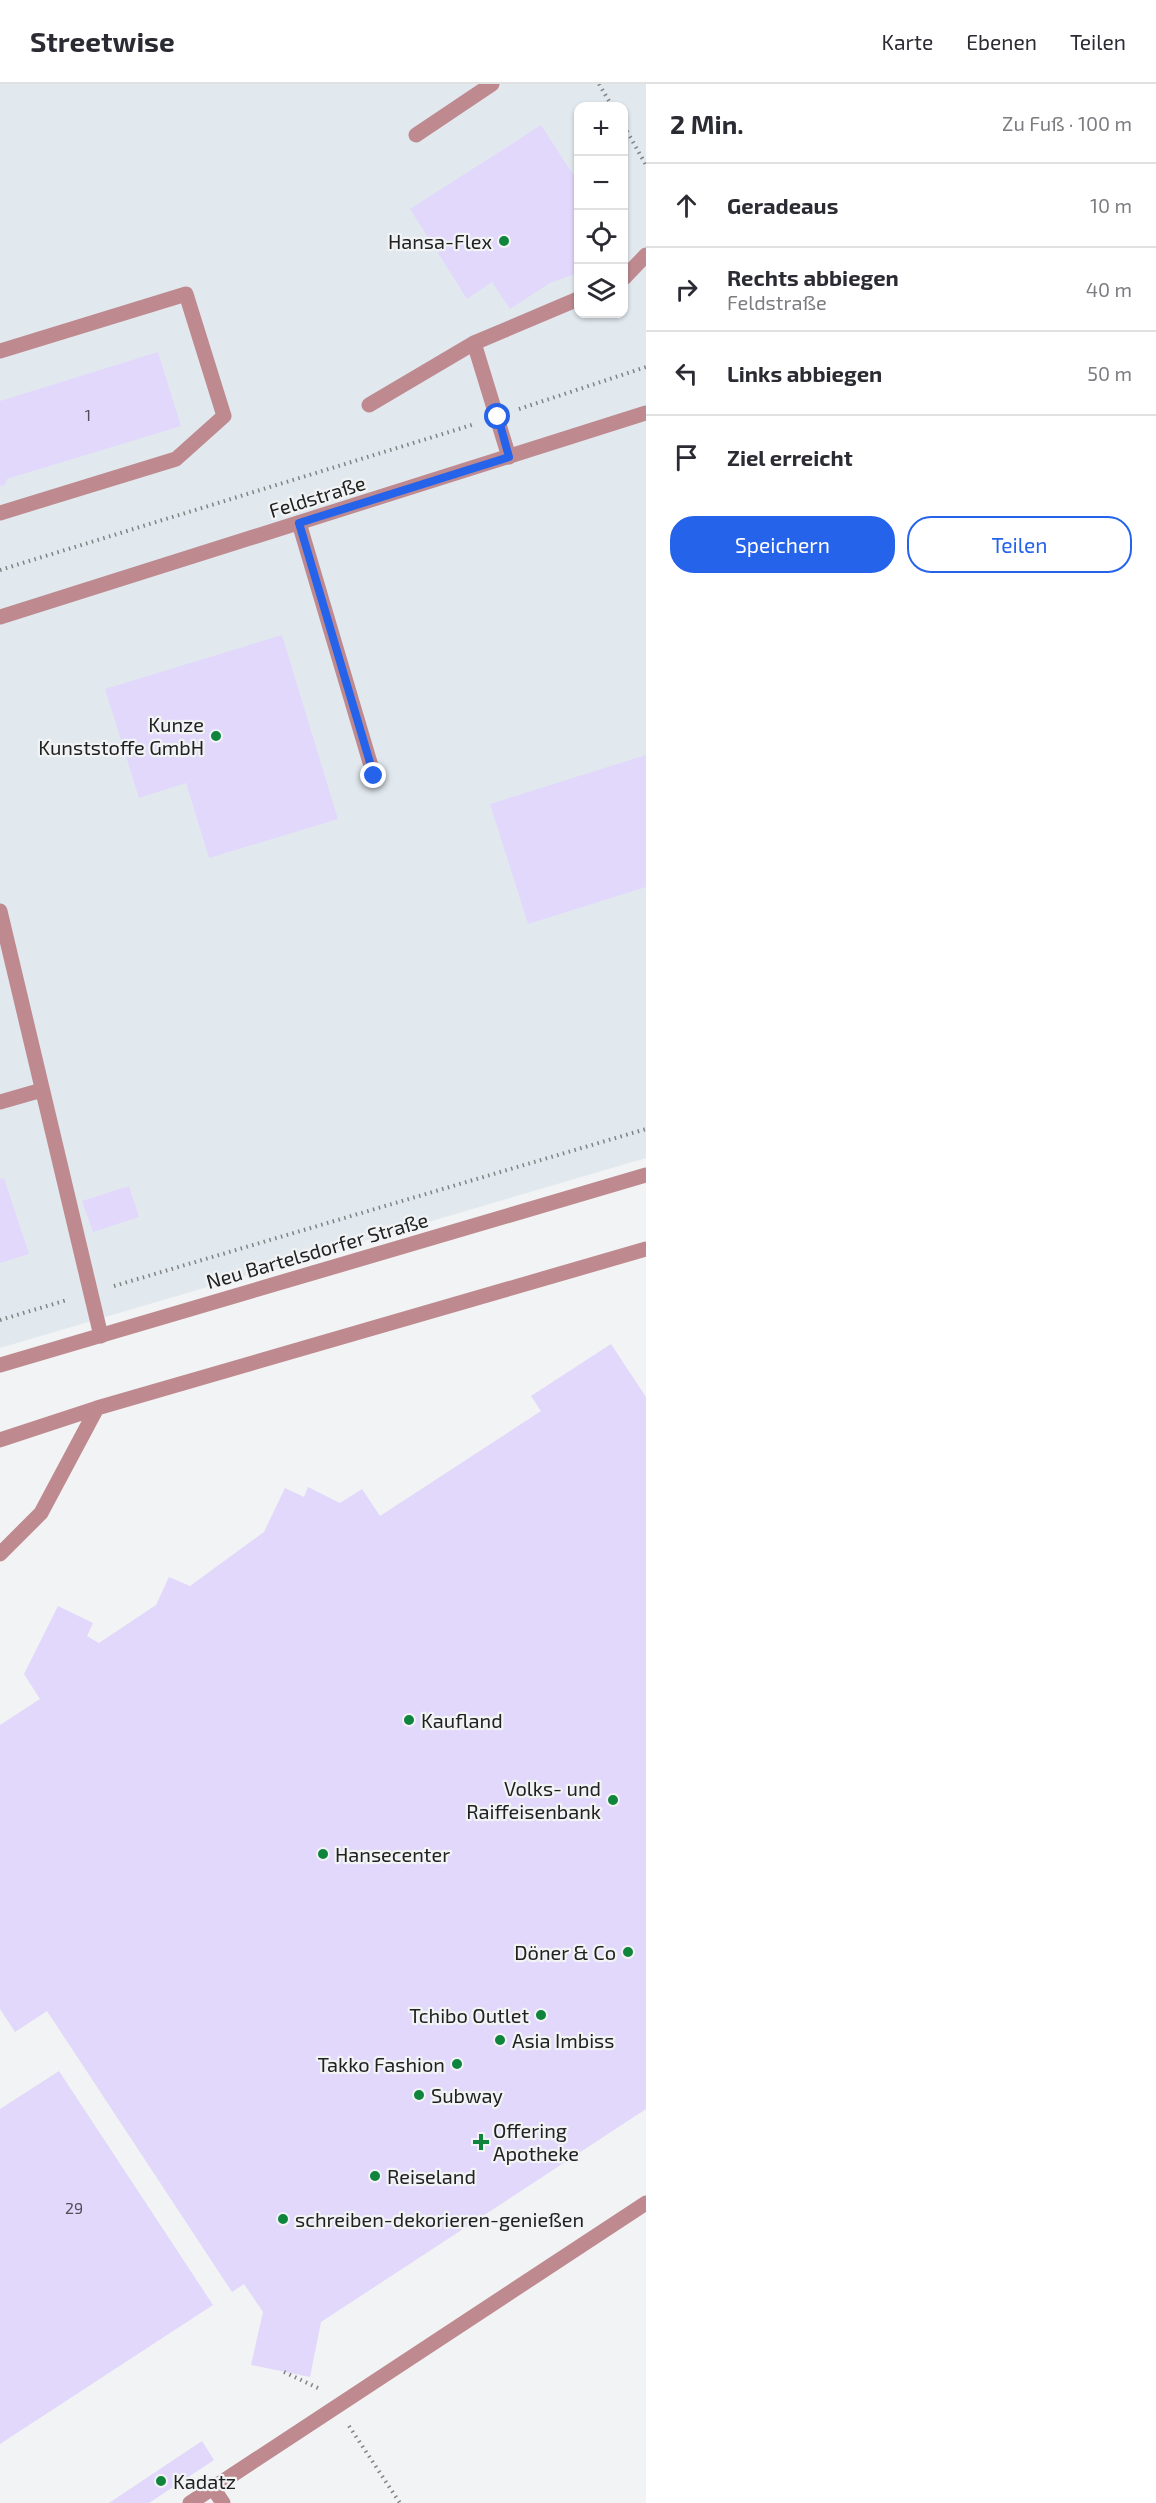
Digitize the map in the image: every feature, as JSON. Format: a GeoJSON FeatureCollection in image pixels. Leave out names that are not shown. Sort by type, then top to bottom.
{"type":"FeatureCollection","features":[{"type":"Feature","properties":{"kind":"street"},"geometry":{"type":"LineString","coordinates":[[416,135],[492,84]]}},
{"type":"Feature","properties":{"kind":"street"},"geometry":{"type":"LineString","coordinates":[[628,274],[646,255]]}},
{"type":"Feature","properties":{"kind":"street"},"geometry":{"type":"LineString","coordinates":[[0,351],[186,294],[224,416],[176,459],[0,513]]}},
{"type":"Feature","properties":{"kind":"street"},"geometry":{"type":"LineString","coordinates":[[369,405],[474,343],[574,301]]}},
{"type":"Feature","properties":{"kind":"street"},"geometry":{"type":"LineString","coordinates":[[474,343],[509,457]]}},
{"type":"Feature","properties":{"kind":"street","name":"Feldstraße"},"geometry":{"type":"LineString","coordinates":[[0,617],[646,413]]}},
{"type":"Feature","properties":{"kind":"street"},"geometry":{"type":"LineString","coordinates":[[299,523],[374,776]]}},
{"type":"Feature","properties":{"kind":"street"},"geometry":{"type":"LineString","coordinates":[[0,910],[100,1336]]}},
{"type":"Feature","properties":{"kind":"street"},"geometry":{"type":"LineString","coordinates":[[0,1102],[42,1090]]}},
{"type":"Feature","properties":{"kind":"street","name":"Neu Bartelsdorfer Straße"},"geometry":{"type":"LineString","coordinates":[[0,1365],[646,1175]]}},
{"type":"Feature","properties":{"kind":"street"},"geometry":{"type":"LineString","coordinates":[[0,1440],[97,1408],[646,1250]]}},
{"type":"Feature","properties":{"kind":"street"},"geometry":{"type":"LineString","coordinates":[[0,1554],[42,1513],[97,1408]]}},
{"type":"Feature","properties":{"kind":"street"},"geometry":{"type":"LineString","coordinates":[[190,2503],[646,2203]]}},
{"type":"Feature","properties":{"kind":"street"},"geometry":{"type":"LineString","coordinates":[[213,2488],[223,2503]]}},
{"type":"Feature","properties":{"kind":"path"},"geometry":{"type":"LineString","coordinates":[[599,84],[610,102]]}},
{"type":"Feature","properties":{"kind":"path"},"geometry":{"type":"LineString","coordinates":[[628,133],[646,165]]}},
{"type":"Feature","properties":{"kind":"path"},"geometry":{"type":"LineString","coordinates":[[0,570],[498,417],[646,367]]}},
{"type":"Feature","properties":{"kind":"path"},"geometry":{"type":"LineString","coordinates":[[0,1320],[646,1129]]}},
{"type":"Feature","properties":{"kind":"shaded area"},"geometry":{"type":"Polygon","coordinates":[[[0,84],[646,84],[646,1158],[0,1348],[0,84]]]}},
{"type":"Feature","properties":{"kind":"building","name":"Hansa-Flex"},"geometry":{"type":"Polygon","coordinates":[[[541,125],[574,176],[574,274],[550,283],[510,309],[492,282],[467,299],[410,209],[541,125]]]}},
{"type":"Feature","properties":{"kind":"building"},"geometry":{"type":"Polygon","coordinates":[[[158,352],[181,426],[7,479],[5,485],[0,486],[0,401],[158,352]]]}},
{"type":"Feature","properties":{"kind":"building","name":"Kunze Kunststoffe GmbH"},"geometry":{"type":"Polygon","coordinates":[[[282,635],[338,819],[209,858],[186,783],[139,798],[105,689],[282,635]]]}},
{"type":"Feature","properties":{"kind":"building"},"geometry":{"type":"Polygon","coordinates":[[[646,755],[646,887],[528,924],[490,804],[646,755]]]}},
{"type":"Feature","properties":{"kind":"building"},"geometry":{"type":"Polygon","coordinates":[[[4,1178],[29,1254],[0,1263],[0,1179],[4,1178]]]}},
{"type":"Feature","properties":{"kind":"building"},"geometry":{"type":"Polygon","coordinates":[[[129,1186],[139,1217],[93,1232],[82,1201],[129,1186]]]}},
{"type":"Feature","properties":{"kind":"building","name":"Hansecenter"},"geometry":{"type":"Polygon","coordinates":[[[611,1344],[646,1397],[646,2109],[321,2322],[310,2377],[251,2365],[263,2312],[244,2284],[232,2292],[47,2011],[15,2032],[0,2009],[0,1725],[40,1699],[24,1674],[58,1606],[93,1623],[87,1636],[99,1643],[156,1605],[169,1577],[190,1586],[264,1532],[285,1488],[304,1497],[308,1487],[340,1503],[362,1489],[380,1516],[541,1411],[531,1396],[611,1344]]]}},
{"type":"Feature","properties":{"kind":"building"},"geometry":{"type":"Polygon","coordinates":[[[59,2071],[213,2305],[0,2444],[0,2109],[59,2071]]]}},
{"type":"Feature","properties":{"kind":"building","name":"Kadatz"},"geometry":{"type":"Polygon","coordinates":[[[202,2441],[214,2460],[149,2503],[109,2503],[202,2441]]]}},
{"type":"Feature","properties":{"kind":"place","name":"Hansa-Flex"},"geometry":{"type":"Point","coordinates":[504,241]}},
{"type":"Feature","properties":{"kind":"place","name":"Kunze Kunststoffe GmbH"},"geometry":{"type":"Point","coordinates":[216,736]}},
{"type":"Feature","properties":{"kind":"place","name":"Kaufland"},"geometry":{"type":"Point","coordinates":[409,1720]}},
{"type":"Feature","properties":{"kind":"place","name":"Volks- und Raiffeisenbank"},"geometry":{"type":"Point","coordinates":[613,1800]}},
{"type":"Feature","properties":{"kind":"place","name":"Hansecenter"},"geometry":{"type":"Point","coordinates":[323,1854]}},
{"type":"Feature","properties":{"kind":"place","name":"Döner & Co"},"geometry":{"type":"Point","coordinates":[628,1952]}},
{"type":"Feature","properties":{"kind":"place","name":"Tchibo Outlet"},"geometry":{"type":"Point","coordinates":[541,2015]}},
{"type":"Feature","properties":{"kind":"place","name":"Asia Imbiss"},"geometry":{"type":"Point","coordinates":[500,2040]}},
{"type":"Feature","properties":{"kind":"place","name":"Takko Fashion"},"geometry":{"type":"Point","coordinates":[457,2064]}},
{"type":"Feature","properties":{"kind":"place","name":"Subway"},"geometry":{"type":"Point","coordinates":[419,2095]}},
{"type":"Feature","properties":{"kind":"place","name":"Offering Apotheke"},"geometry":{"type":"Point","coordinates":[481,2142]}},
{"type":"Feature","properties":{"kind":"place","name":"Reiseland"},"geometry":{"type":"Point","coordinates":[375,2176]}},
{"type":"Feature","properties":{"kind":"place","name":"schreiben-dekorieren-genießen"},"geometry":{"type":"Point","coordinates":[283,2219]}},
{"type":"Feature","properties":{"kind":"place","name":"Kadatz"},"geometry":{"type":"Point","coordinates":[161,2481]}},
{"type":"Feature","properties":{"kind":"route"},"geometry":{"type":"LineString","coordinates":[[374,776],[299,523],[509,457],[498,417]]}}]}
